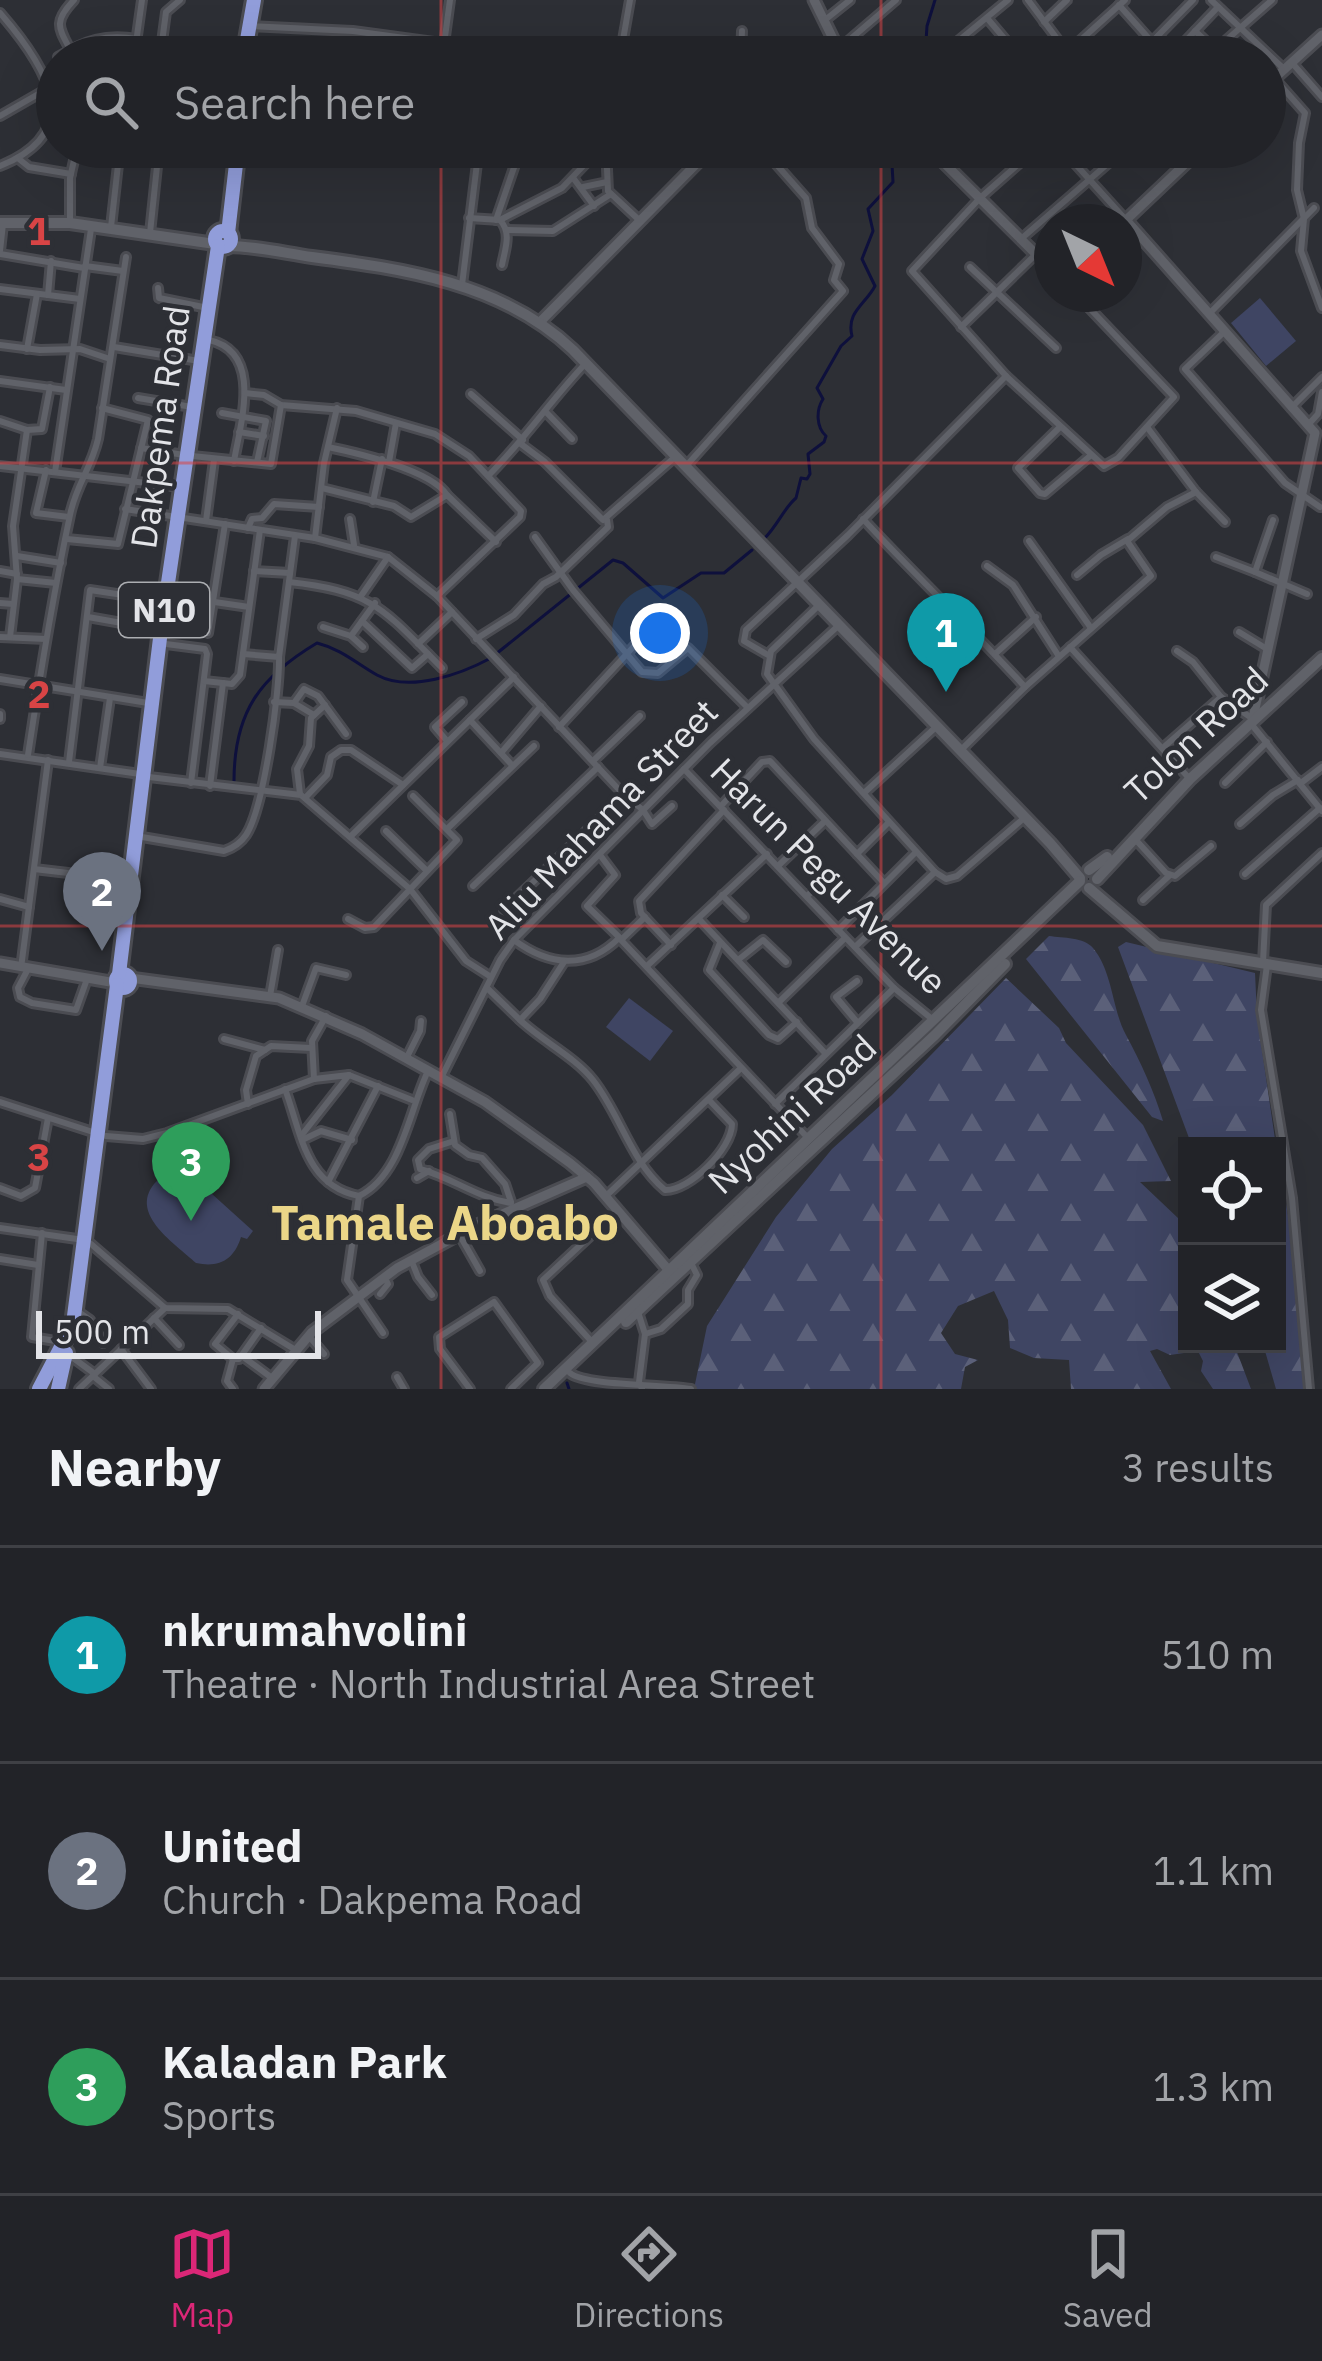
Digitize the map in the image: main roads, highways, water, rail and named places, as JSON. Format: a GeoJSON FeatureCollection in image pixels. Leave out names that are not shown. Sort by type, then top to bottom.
{"type":"FeatureCollection","features":[{"type":"Feature","properties":{"kind":"highway"},"geometry":{"type":"LineString","coordinates":[[249,36],[254,0]]}},
{"type":"Feature","properties":{"kind":"highway","name":"N10"},"geometry":{"type":"LineString","coordinates":[[222,240],[231,168]]}},
{"type":"Feature","properties":{"kind":"highway","name":"Dakpema Road"},"geometry":{"type":"LineString","coordinates":[[179,519],[199,361],[222,240]]}},
{"type":"Feature","properties":{"kind":"highway","name":"Dakpema Road"},"geometry":{"type":"LineString","coordinates":[[39,1389],[66,1348],[80,1312],[142,837],[152,704],[222,240]]}},
{"type":"Feature","properties":{"kind":"highway","name":"Dakpema Road"},"geometry":{"type":"LineString","coordinates":[[123,981],[163,637]]}},
{"type":"Feature","properties":{"kind":"highway","name":"Dakpema Road"},"geometry":{"type":"LineString","coordinates":[[58,1389],[88,1242]]}},
{"type":"Feature","properties":{"kind":"main road"},"geometry":{"type":"LineString","coordinates":[[2,222],[70,223],[222,240],[415,274],[462,285],[540,322],[1106,902],[1157,946],[1322,973]]}},
{"type":"Feature","properties":{"kind":"main road","name":"Tolon Road"},"geometry":{"type":"LineString","coordinates":[[1088,879],[1322,658]]}},
{"type":"Feature","properties":{"kind":"main road","name":"Nyohini Road"},"geometry":{"type":"LineString","coordinates":[[548,1389],[579,1381],[672,1274],[691,1263],[809,1139],[1088,879]]}},
{"type":"Feature","properties":{"kind":"main road","name":"Nyohini Road"},"geometry":{"type":"LineString","coordinates":[[548,1389],[1088,879]]}},
{"type":"Feature","properties":{"kind":"waterway"},"geometry":{"type":"LineString","coordinates":[[926,36],[935,0]]}},
{"type":"Feature","properties":{"kind":"waterway"},"geometry":{"type":"LineString","coordinates":[[764,539],[796,498],[801,478],[810,474],[808,454],[824,442],[818,413],[823,399],[817,388],[852,336],[854,315],[875,286],[862,259],[873,231],[868,209],[893,182],[892,168]]}},
{"type":"Feature","properties":{"kind":"waterway"},"geometry":{"type":"LineString","coordinates":[[496,654],[613,560],[623,563],[663,598],[701,573],[724,573],[752,550]]}},
{"type":"Feature","properties":{"kind":"waterway"},"geometry":{"type":"LineString","coordinates":[[234,781],[239,735],[254,699],[280,669],[317,643],[377,675],[405,682],[450,675],[491,658]]}},
{"type":"Feature","properties":{"kind":"waterway"},"geometry":{"type":"LineString","coordinates":[[900,1059],[950,1013]]}},
{"type":"Feature","properties":{"kind":"waterway"},"geometry":{"type":"LineString","coordinates":[[567,1383],[569,1389]]}},
{"type":"Feature","properties":{"kind":"place","name":"nkrumahvolini"},"geometry":{"type":"Point","coordinates":[946,692]}},
{"type":"Feature","properties":{"kind":"place","name":"United"},"geometry":{"type":"Point","coordinates":[102,951]}},
{"type":"Feature","properties":{"kind":"place","name":"Kaladan Park"},"geometry":{"type":"Point","coordinates":[191,1221]}},
{"type":"Feature","properties":{"kind":"district","name":"Tamale Aboabo"},"geometry":{"type":"Point","coordinates":[445,1223]}}]}
